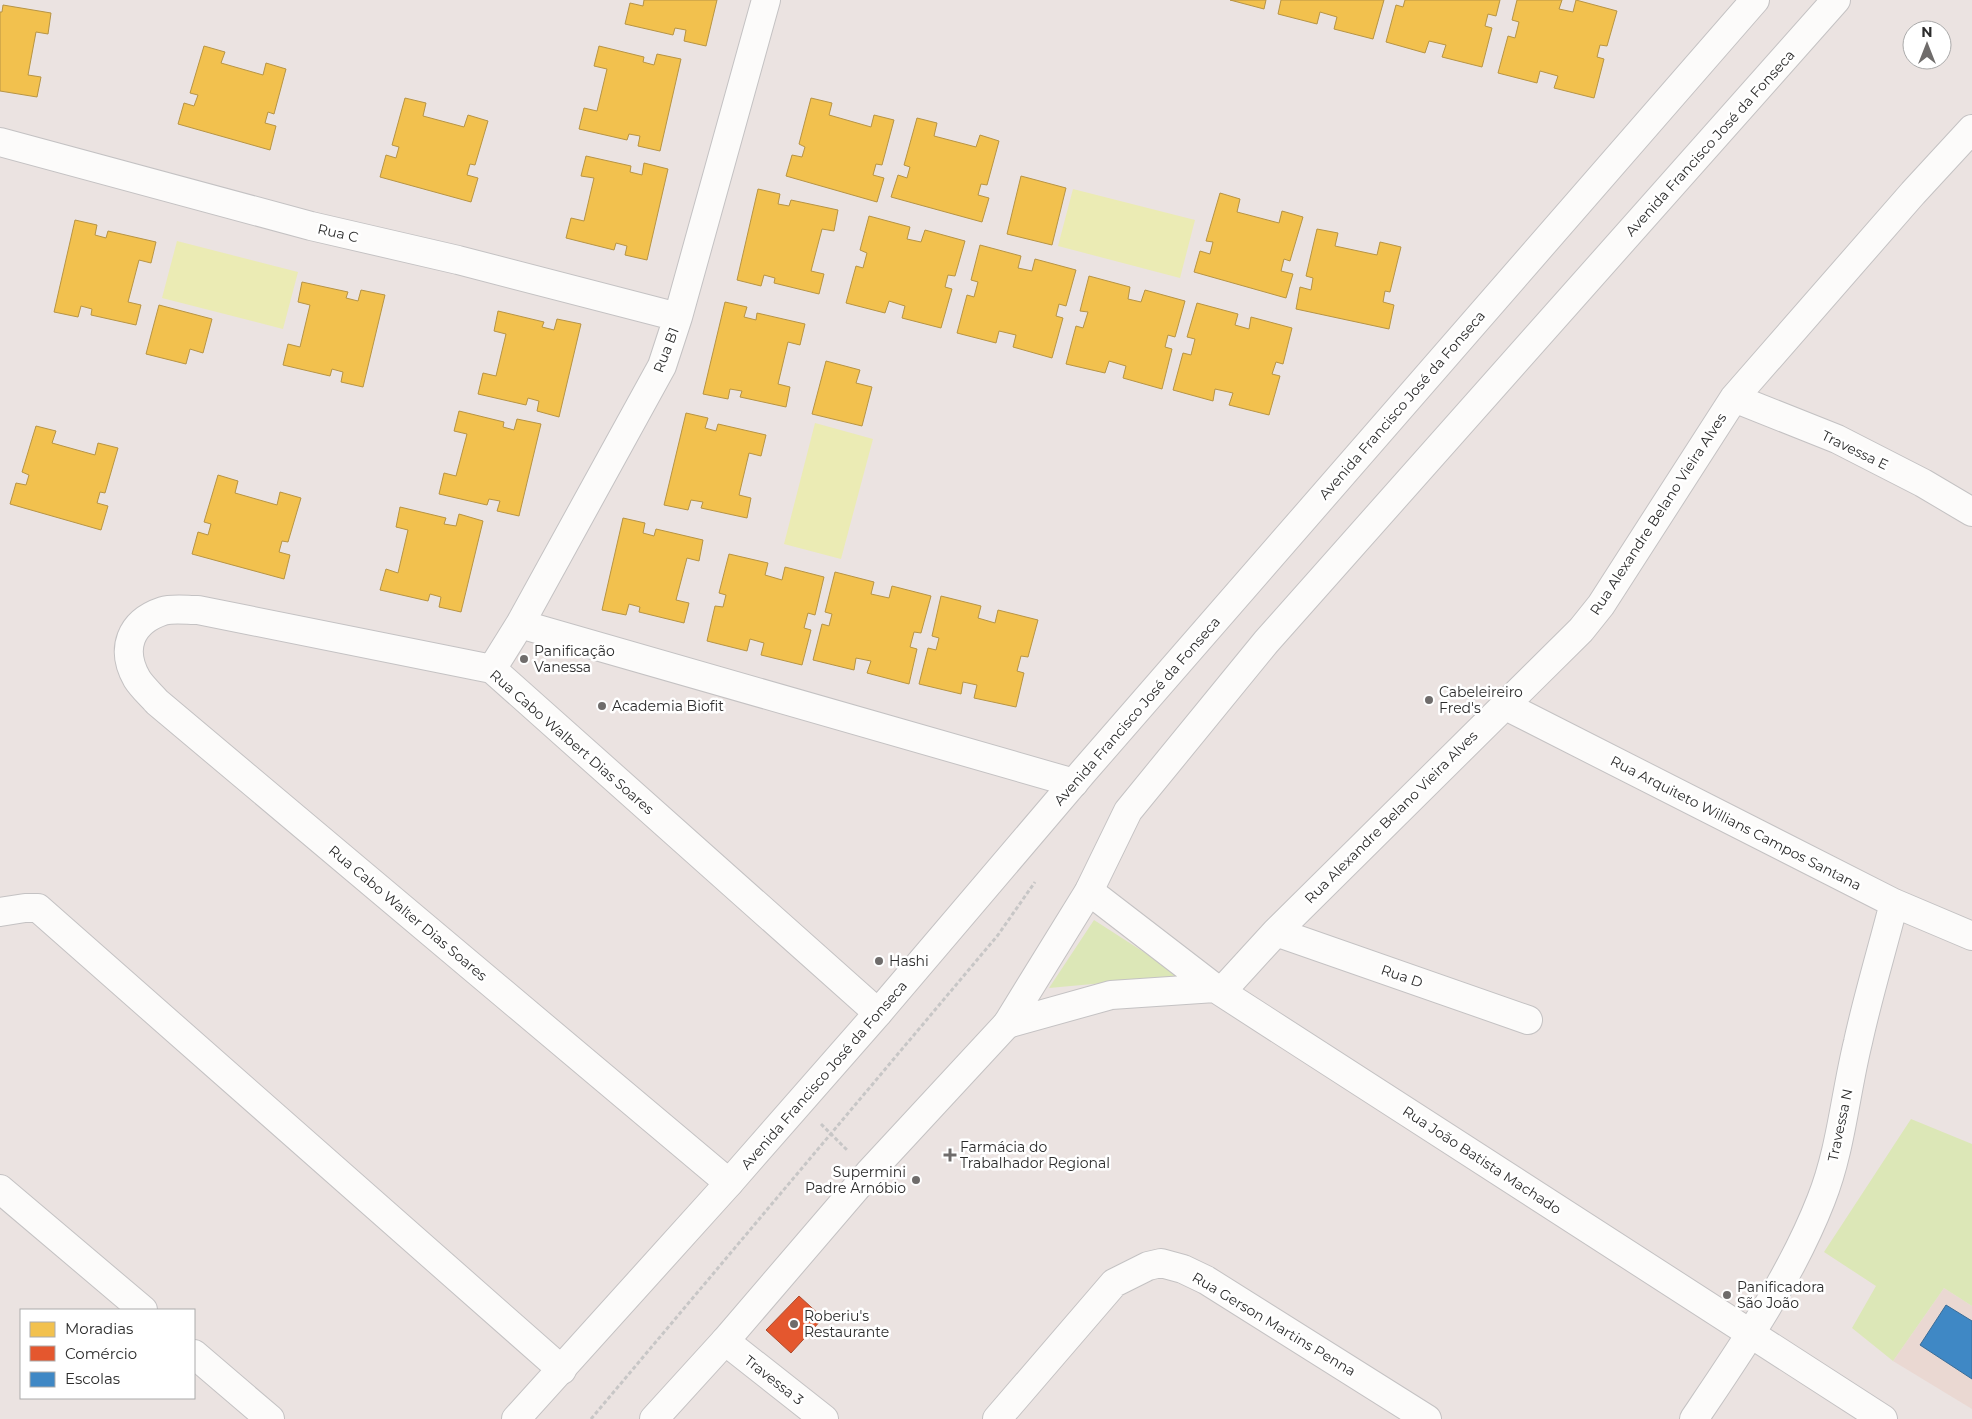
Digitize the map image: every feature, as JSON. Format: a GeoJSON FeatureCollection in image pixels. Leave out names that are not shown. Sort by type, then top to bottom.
{"type":"FeatureCollection","features":[{"type":"Feature","properties":{"kind":"street","name":"Rua B1"},"geometry":{"type":"LineString","coordinates":[[492,669],[520,624],[662,366],[678,317],[766,0]]}},
{"type":"Feature","properties":{"kind":"street","name":"Avenida Francisco José da Fonseca"},"geometry":{"type":"LineString","coordinates":[[516,1419],[729,1183],[878,1013],[1074,783],[1754,0]]}},
{"type":"Feature","properties":{"kind":"street","name":"Avenida Francisco José da Fonseca"},"geometry":{"type":"LineString","coordinates":[[654,1419],[725,1341],[869,1173],[1007,1024],[1089,891],[1128,811],[1266,642],[1836,0]]}},
{"type":"Feature","properties":{"kind":"street","name":"Rua Alexandre Belano Vieira Alves"},"geometry":{"type":"LineString","coordinates":[[1218,989],[1581,630],[1601,605],[1734,398],[1912,193],[1972,129]]}},
{"type":"Feature","properties":{"kind":"street","name":"Rua C"},"geometry":{"type":"LineString","coordinates":[[0,142],[311,226],[458,260],[678,317]]}},
{"type":"Feature","properties":{"kind":"street","name":"Travessa E"},"geometry":{"type":"LineString","coordinates":[[1734,398],[1837,439],[1923,483],[1972,512]]}},
{"type":"Feature","properties":{"kind":"street","name":"Rua Cabo Walbert Dias Soares"},"geometry":{"type":"LineString","coordinates":[[140,623],[164,611],[198,610],[492,669],[878,1013]]}},
{"type":"Feature","properties":{"kind":"street","name":"Rua Cabo Walter Dias Soares"},"geometry":{"type":"LineString","coordinates":[[140,623],[130,639],[130,661],[137,680],[157,702],[729,1183]]}},
{"type":"Feature","properties":{"kind":"street"},"geometry":{"type":"LineString","coordinates":[[520,624],[1074,783]]}},
{"type":"Feature","properties":{"kind":"street","name":"Rua Arquiteto Willians Campos Santana"},"geometry":{"type":"LineString","coordinates":[[1504,705],[1894,903],[1971,932]]}},
{"type":"Feature","properties":{"kind":"street","name":"Rua João Batista Machado"},"geometry":{"type":"LineString","coordinates":[[1089,891],[1218,989],[1883,1419]]}},
{"type":"Feature","properties":{"kind":"street","name":"Travessa N"},"geometry":{"type":"LineString","coordinates":[[1694,1419],[1752,1334],[1800,1246],[1821,1201],[1839,1138],[1857,1043],[1894,903]]}},
{"type":"Feature","properties":{"kind":"street"},"geometry":{"type":"LineString","coordinates":[[0,912],[38,908],[562,1370]]}},
{"type":"Feature","properties":{"kind":"street","name":"Rua D"},"geometry":{"type":"LineString","coordinates":[[1276,932],[1528,1020]]}},
{"type":"Feature","properties":{"kind":"street"},"geometry":{"type":"LineString","coordinates":[[1007,1024],[1111,995],[1218,989]]}},
{"type":"Feature","properties":{"kind":"street"},"geometry":{"type":"LineString","coordinates":[[0,1189],[141,1309]]}},
{"type":"Feature","properties":{"kind":"street","name":"Rua Gerson Martins Penna"},"geometry":{"type":"LineString","coordinates":[[997,1419],[1114,1283],[1148,1266],[1161,1263],[1206,1280],[1427,1419]]}},
{"type":"Feature","properties":{"kind":"street","name":"Travessa 3"},"geometry":{"type":"LineString","coordinates":[[725,1341],[824,1419]]}},
{"type":"Feature","properties":{"kind":"street"},"geometry":{"type":"LineString","coordinates":[[195,1355],[270,1419]]}},
{"type":"Feature","properties":{"kind":"path"},"geometry":{"type":"LineString","coordinates":[[591,1419],[998,935],[1036,880]]}},
{"type":"Feature","properties":{"kind":"path"},"geometry":{"type":"LineString","coordinates":[[798,1104],[831,1133],[869,1173]]}},
{"type":"Feature","properties":{"kind":"shaded area"},"geometry":{"type":"Polygon","coordinates":[[[1944,1288],[1972,1306],[1972,1409],[1893,1361],[1944,1288]]]}},
{"type":"Feature","properties":{"kind":"green space"},"geometry":{"type":"Polygon","coordinates":[[[1073,189],[1195,220],[1180,278],[1058,246],[1073,189]]]}},
{"type":"Feature","properties":{"kind":"green space"},"geometry":{"type":"Polygon","coordinates":[[[177,241],[298,272],[283,329],[162,298],[177,241]]]}},
{"type":"Feature","properties":{"kind":"green space"},"geometry":{"type":"Polygon","coordinates":[[[815,423],[873,439],[841,559],[784,544],[815,423]]]}},
{"type":"Feature","properties":{"kind":"green space"},"geometry":{"type":"Polygon","coordinates":[[[1094,920],[1181,976],[1049,988],[1094,920]]]}},
{"type":"Feature","properties":{"kind":"green space"},"geometry":{"type":"Polygon","coordinates":[[[1911,1119],[1972,1144],[1972,1306],[1944,1288],[1893,1361],[1852,1328],[1876,1286],[1824,1252],[1911,1119]]]}},
{"type":"Feature","properties":{"kind":"building: Moradias"},"geometry":{"type":"Polygon","coordinates":[[[644,0],[717,0],[706,46],[684,41],[686,30],[675,28],[673,35],[625,24],[630,3],[643,6],[644,0]]]}},
{"type":"Feature","properties":{"kind":"building: Moradias"},"geometry":{"type":"Polygon","coordinates":[[[1230,0],[1266,0],[1264,9],[1230,0]]]}},
{"type":"Feature","properties":{"kind":"building: Moradias"},"geometry":{"type":"Polygon","coordinates":[[[1281,0],[1384,0],[1373,39],[1334,29],[1337,17],[1320,12],[1317,24],[1278,14],[1281,0]]]}},
{"type":"Feature","properties":{"kind":"building: Moradias"},"geometry":{"type":"Polygon","coordinates":[[[1405,0],[1500,0],[1496,16],[1488,14],[1485,26],[1492,28],[1482,67],[1442,57],[1446,45],[1429,41],[1425,53],[1386,42],[1396,5],[1403,7],[1405,0]]]}},
{"type":"Feature","properties":{"kind":"building: Moradias"},"geometry":{"type":"Polygon","coordinates":[[[1517,0],[1562,0],[1559,9],[1573,12],[1576,0],[1617,11],[1607,46],[1600,45],[1597,57],[1604,59],[1594,98],[1554,88],[1558,76],[1540,71],[1537,83],[1498,73],[1508,36],[1515,38],[1519,22],[1512,20],[1517,0]]]}},
{"type":"Feature","properties":{"kind":"building: Moradias"},"geometry":{"type":"Polygon","coordinates":[[[3,5],[51,13],[48,34],[36,32],[28,75],[41,77],[37,97],[0,91],[0,12],[2,12],[3,5]]]}},
{"type":"Feature","properties":{"kind":"building: Moradias"},"geometry":{"type":"Polygon","coordinates":[[[204,46],[225,52],[221,63],[263,75],[266,63],[286,69],[274,114],[268,112],[265,123],[276,126],[270,150],[178,124],[184,103],[194,106],[198,95],[190,93],[204,46]]]}},
{"type":"Feature","properties":{"kind":"building: Moradias"},"geometry":{"type":"Polygon","coordinates":[[[599,46],[644,57],[643,62],[654,65],[657,54],[681,59],[660,151],[638,146],[640,136],[629,134],[627,140],[579,129],[584,108],[597,111],[607,69],[594,66],[599,46]]]}},
{"type":"Feature","properties":{"kind":"building: Moradias"},"geometry":{"type":"Polygon","coordinates":[[[405,98],[426,103],[423,116],[464,127],[468,115],[488,121],[475,165],[470,164],[467,175],[478,178],[471,202],[380,177],[386,155],[396,158],[399,147],[392,145],[405,98]]]}},
{"type":"Feature","properties":{"kind":"building: Moradias"},"geometry":{"type":"Polygon","coordinates":[[[811,98],[832,103],[829,115],[871,127],[874,115],[894,120],[882,165],[876,164],[873,175],[884,178],[877,202],[786,176],[792,155],[802,157],[805,147],[799,144],[811,98]]]}},
{"type":"Feature","properties":{"kind":"building: Moradias"},"geometry":{"type":"Polygon","coordinates":[[[917,118],[937,123],[934,136],[976,147],[980,135],[999,141],[987,185],[981,184],[978,195],[989,198],[982,222],[891,197],[898,175],[907,178],[910,167],[904,165],[917,118]]]}},
{"type":"Feature","properties":{"kind":"building: Moradias"},"geometry":{"type":"Polygon","coordinates":[[[586,156],[631,166],[630,172],[642,175],[644,163],[668,169],[647,260],[625,255],[627,246],[616,243],[614,250],[566,238],[571,218],[584,221],[594,178],[581,176],[586,156]]]}},
{"type":"Feature","properties":{"kind":"building: Moradias"},"geometry":{"type":"Polygon","coordinates":[[[1021,176],[1066,188],[1052,245],[1007,234],[1021,176]]]}},
{"type":"Feature","properties":{"kind":"building: Moradias"},"geometry":{"type":"Polygon","coordinates":[[[758,189],[780,194],[778,204],[789,206],[791,200],[838,210],[834,231],[822,229],[811,271],[824,274],[819,294],[774,283],[775,278],[764,275],[761,286],[737,280],[758,189]]]}},
{"type":"Feature","properties":{"kind":"building: Moradias"},"geometry":{"type":"Polygon","coordinates":[[[1220,193],[1240,199],[1237,212],[1279,223],[1282,211],[1303,217],[1290,261],[1284,259],[1281,271],[1293,274],[1286,298],[1194,272],[1200,251],[1210,254],[1213,242],[1206,241],[1220,193]]]}},
{"type":"Feature","properties":{"kind":"building: Moradias"},"geometry":{"type":"Polygon","coordinates":[[[869,216],[910,227],[907,239],[921,242],[925,230],[965,241],[955,276],[948,275],[945,287],[952,289],[941,328],[902,318],[905,306],[889,301],[885,313],[846,303],[856,266],[863,268],[867,253],[860,250],[869,216]]]}},
{"type":"Feature","properties":{"kind":"building: Moradias"},"geometry":{"type":"Polygon","coordinates":[[[75,220],[97,225],[95,235],[106,238],[108,231],[156,242],[151,263],[139,260],[128,302],[141,305],[136,325],[91,315],[92,309],[81,306],[78,317],[54,312],[75,220]]]}},
{"type":"Feature","properties":{"kind":"building: Moradias"},"geometry":{"type":"Polygon","coordinates":[[[1317,229],[1338,233],[1335,246],[1377,255],[1380,242],[1401,247],[1390,292],[1385,291],[1383,302],[1394,305],[1389,329],[1296,309],[1300,287],[1311,290],[1313,278],[1306,276],[1317,229]]]}},
{"type":"Feature","properties":{"kind":"building: Moradias"},"geometry":{"type":"Polygon","coordinates":[[[980,245],[1021,256],[1018,268],[1032,271],[1035,259],[1076,270],[1066,306],[1059,304],[1056,316],[1063,318],[1052,358],[1013,347],[1016,335],[999,331],[996,343],[957,333],[967,295],[974,297],[978,282],[971,280],[980,245]]]}},
{"type":"Feature","properties":{"kind":"building: Moradias"},"geometry":{"type":"Polygon","coordinates":[[[1089,276],[1130,287],[1128,299],[1141,302],[1145,290],[1185,301],[1175,337],[1168,335],[1165,347],[1172,349],[1162,389],[1123,378],[1126,366],[1109,361],[1105,373],[1066,364],[1076,326],[1083,328],[1088,312],[1080,311],[1089,276]]]}},
{"type":"Feature","properties":{"kind":"building: Moradias"},"geometry":{"type":"Polygon","coordinates":[[[302,282],[348,292],[346,298],[358,301],[361,290],[385,295],[363,387],[341,382],[343,372],[332,369],[330,376],[283,365],[288,344],[300,347],[310,305],[298,302],[302,282]]]}},
{"type":"Feature","properties":{"kind":"building: Moradias"},"geometry":{"type":"Polygon","coordinates":[[[725,302],[747,307],[744,317],[756,320],[757,313],[805,324],[800,345],[788,342],[778,384],[790,387],[786,407],[740,397],[742,391],[730,389],[728,399],[703,394],[725,302]]]}},
{"type":"Feature","properties":{"kind":"building: Moradias"},"geometry":{"type":"Polygon","coordinates":[[[1197,303],[1238,314],[1235,325],[1249,329],[1251,317],[1292,328],[1283,364],[1276,362],[1272,374],[1280,376],[1269,415],[1229,405],[1233,393],[1215,389],[1213,401],[1173,390],[1183,353],[1191,355],[1195,339],[1187,337],[1197,303]]]}},
{"type":"Feature","properties":{"kind":"building: Moradias"},"geometry":{"type":"Polygon","coordinates":[[[159,305],[212,319],[203,353],[190,349],[186,364],[146,354],[159,305]]]}},
{"type":"Feature","properties":{"kind":"building: Moradias"},"geometry":{"type":"Polygon","coordinates":[[[498,311],[544,322],[542,327],[554,330],[557,319],[581,324],[559,417],[537,411],[539,401],[528,398],[526,405],[478,394],[483,373],[496,376],[506,334],[494,331],[498,311]]]}},
{"type":"Feature","properties":{"kind":"building: Moradias"},"geometry":{"type":"Polygon","coordinates":[[[826,361],[860,370],[856,383],[872,387],[862,426],[812,414],[826,361]]]}},
{"type":"Feature","properties":{"kind":"building: Moradias"},"geometry":{"type":"Polygon","coordinates":[[[459,411],[504,422],[503,427],[514,430],[517,419],[541,424],[519,516],[497,511],[500,501],[489,499],[487,505],[439,494],[444,473],[456,476],[467,434],[454,431],[459,411]]]}},
{"type":"Feature","properties":{"kind":"building: Moradias"},"geometry":{"type":"Polygon","coordinates":[[[686,413],[708,418],[705,428],[716,431],[718,424],[766,435],[761,456],[749,453],[739,495],[751,498],[747,518],[701,508],[703,502],[691,500],[688,510],[664,505],[686,413]]]}},
{"type":"Feature","properties":{"kind":"building: Moradias"},"geometry":{"type":"Polygon","coordinates":[[[36,426],[56,431],[52,443],[95,455],[98,443],[118,448],[105,493],[100,492],[97,503],[108,506],[101,530],[10,504],[16,483],[26,485],[29,475],[22,472],[36,426]]]}},
{"type":"Feature","properties":{"kind":"building: Moradias"},"geometry":{"type":"Polygon","coordinates":[[[218,475],[238,481],[235,493],[277,505],[280,492],[301,498],[288,542],[282,541],[279,552],[290,555],[284,579],[192,554],[198,532],[208,535],[211,524],[204,522],[218,475]]]}},
{"type":"Feature","properties":{"kind":"building: Moradias"},"geometry":{"type":"Polygon","coordinates":[[[400,507],[446,518],[444,524],[456,526],[459,514],[483,521],[461,612],[439,607],[441,597],[430,594],[428,601],[380,590],[386,569],[398,573],[408,530],[396,527],[400,507]]]}},
{"type":"Feature","properties":{"kind":"building: Moradias"},"geometry":{"type":"Polygon","coordinates":[[[623,518],[645,523],[643,533],[654,536],[656,529],[703,540],[699,561],[687,558],[676,600],[689,603],[684,623],[639,612],[640,607],[629,604],[626,615],[602,610],[623,518]]]}},
{"type":"Feature","properties":{"kind":"building: Moradias"},"geometry":{"type":"Polygon","coordinates":[[[729,554],[768,563],[765,575],[782,580],[785,567],[824,577],[815,615],[808,613],[804,628],[811,630],[802,665],[761,655],[764,643],[750,639],[747,651],[707,641],[715,606],[723,607],[726,595],[719,593],[729,554]]]}},
{"type":"Feature","properties":{"kind":"building: Moradias"},"geometry":{"type":"Polygon","coordinates":[[[835,572],[874,582],[871,594],[889,598],[892,586],[931,596],[921,633],[914,632],[910,647],[917,649],[909,684],[867,673],[871,661],[856,658],[854,670],[813,660],[822,624],[829,626],[832,614],[825,612],[835,572]]]}},
{"type":"Feature","properties":{"kind":"building: Moradias"},"geometry":{"type":"Polygon","coordinates":[[[941,596],[981,606],[978,618],[995,623],[998,610],[1038,620],[1028,657],[1021,656],[1017,671],[1024,673],[1016,707],[974,698],[977,685],[963,682],[961,694],[919,684],[928,648],[936,650],[939,638],[932,636],[941,596]]]}},
{"type":"Feature","properties":{"kind":"building: Comércio","name":"Roberiu's Restaurante"},"geometry":{"type":"Polygon","coordinates":[[[799,1296],[823,1318],[791,1353],[766,1330],[799,1296]]]}},
{"type":"Feature","properties":{"kind":"building: Escolas"},"geometry":{"type":"Polygon","coordinates":[[[1946,1305],[1972,1321],[1972,1379],[1920,1345],[1946,1305]]]}},
{"type":"Feature","properties":{"kind":"place","name":"Panificação Vanessa"},"geometry":{"type":"Point","coordinates":[524,659]}},
{"type":"Feature","properties":{"kind":"place","name":"Cabeleireiro Fred's"},"geometry":{"type":"Point","coordinates":[1429,700]}},
{"type":"Feature","properties":{"kind":"place","name":"Academia Biofit"},"geometry":{"type":"Point","coordinates":[602,706]}},
{"type":"Feature","properties":{"kind":"place","name":"Hashi"},"geometry":{"type":"Point","coordinates":[879,961]}},
{"type":"Feature","properties":{"kind":"place","name":"Farmácia do Trabalhador Regional"},"geometry":{"type":"Point","coordinates":[950,1155]}},
{"type":"Feature","properties":{"kind":"place","name":"Supermini Padre Arnóbio"},"geometry":{"type":"Point","coordinates":[916,1180]}},
{"type":"Feature","properties":{"kind":"place","name":"Panificadora São João"},"geometry":{"type":"Point","coordinates":[1727,1295]}},
{"type":"Feature","properties":{"kind":"place","name":"Roberiu's Restaurante"},"geometry":{"type":"Point","coordinates":[794,1324]}}]}
